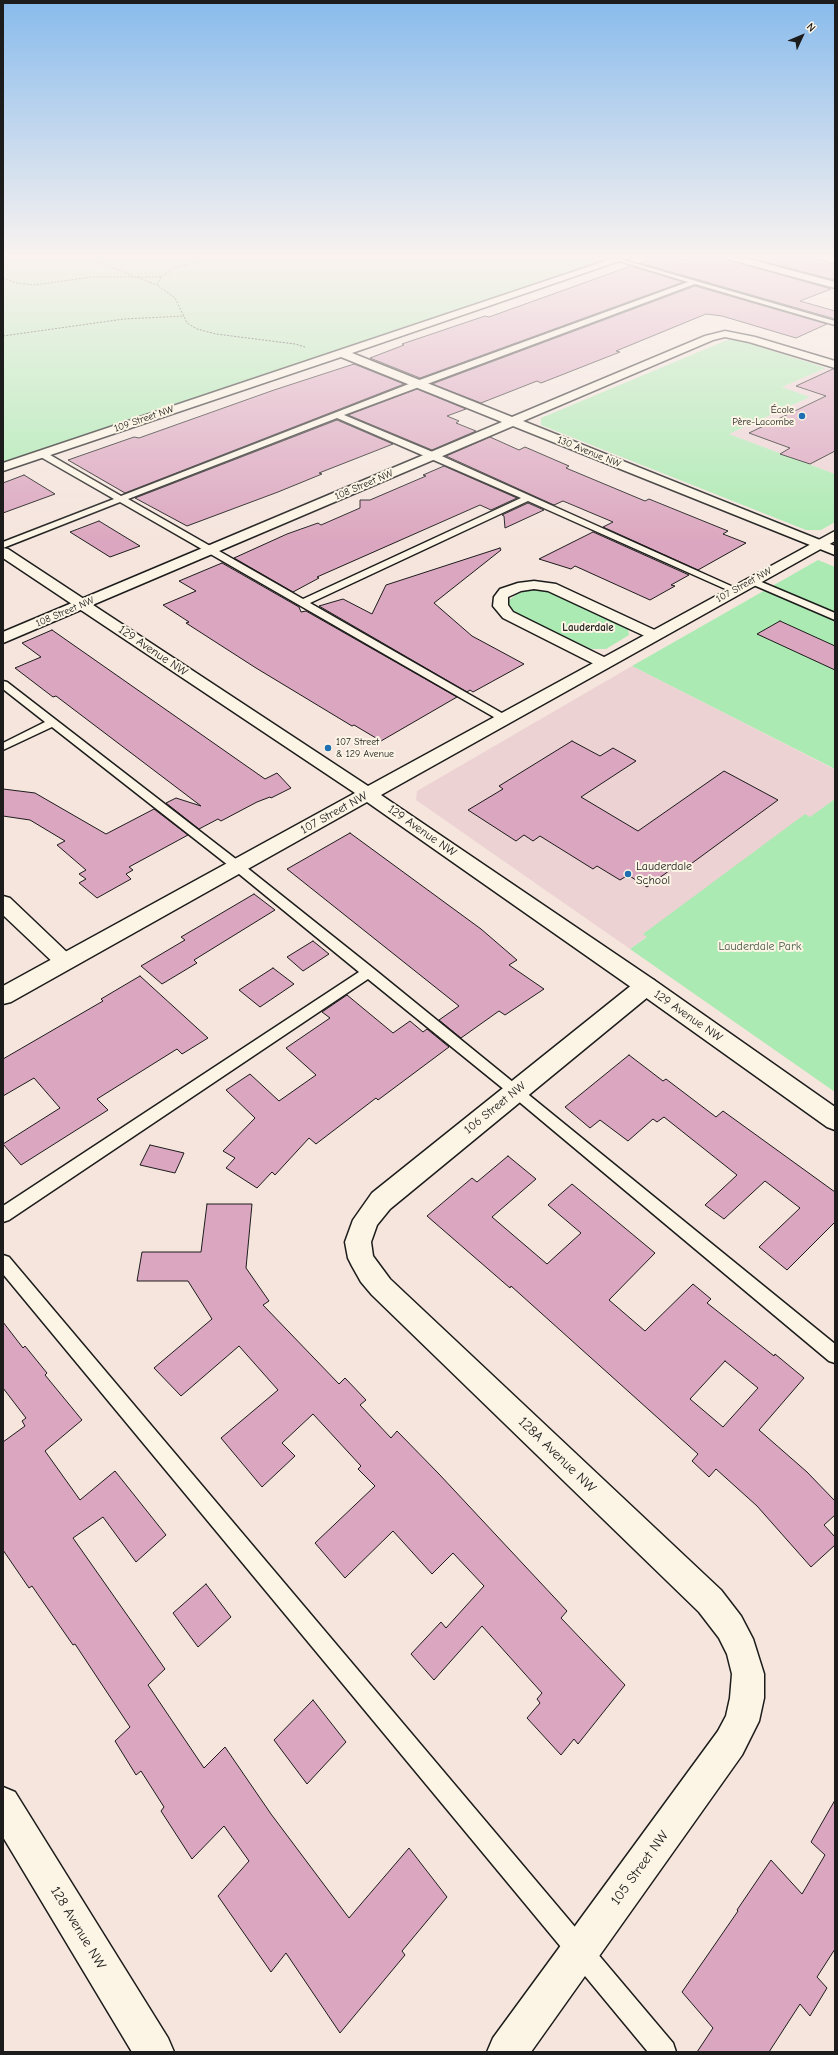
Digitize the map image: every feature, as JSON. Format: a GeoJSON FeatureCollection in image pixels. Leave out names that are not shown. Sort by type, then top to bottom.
{"type":"FeatureCollection","features":[{"type":"Feature","properties":{"kind":"street","name":"130 Avenue NW"},"geometry":{"type":"LineString","coordinates":[[342,353],[835,551]]}},
{"type":"Feature","properties":{"kind":"street","name":"109 Street NW"},"geometry":{"type":"LineString","coordinates":[[3,467],[342,353]]}},
{"type":"Feature","properties":{"kind":"street","name":"108 Street NW"},"geometry":{"type":"LineString","coordinates":[[3,638],[211,551],[432,455],[674,353]]}},
{"type":"Feature","properties":{"kind":"street","name":"108 Street NW"},"geometry":{"type":"LineString","coordinates":[[796,353],[835,365]]}},
{"type":"Feature","properties":{"kind":"street","name":"107 Street NW"},"geometry":{"type":"LineString","coordinates":[[3,996],[835,535]]}},
{"type":"Feature","properties":{"kind":"street","name":"129 Avenue NW"},"geometry":{"type":"LineString","coordinates":[[3,552],[368,794],[646,986],[835,1120]]}},
{"type":"Feature","properties":{"kind":"street"},"geometry":{"type":"LineString","coordinates":[[604,663],[508,615],[500,606],[502,596],[505,592],[518,587],[534,585],[551,587],[654,635]]}},
{"type":"Feature","properties":{"kind":"street"},"geometry":{"type":"LineString","coordinates":[[3,903],[65,962]]}},
{"type":"Feature","properties":{"kind":"street","name":"106 Street NW"},"geometry":{"type":"LineString","coordinates":[[358,1242],[362,1228],[368,1217],[381,1201],[646,986]]}},
{"type":"Feature","properties":{"kind":"street","name":"128A Avenue NW"},"geometry":{"type":"LineString","coordinates":[[358,1242],[361,1258],[370,1274],[381,1287],[710,1601],[730,1627],[742,1650],[748,1674]]}},
{"type":"Feature","properties":{"kind":"street","name":"105 Street NW"},"geometry":{"type":"LineString","coordinates":[[507,2052],[730,1743],[742,1721],[747,1698],[748,1674]]}},
{"type":"Feature","properties":{"kind":"street","name":"128 Avenue NW"},"geometry":{"type":"LineString","coordinates":[[3,1804],[154,2052]]}},
{"type":"Feature","properties":{"kind":"lane"},"geometry":{"type":"LineString","coordinates":[[3,545],[417,384],[501,353]]}},
{"type":"Feature","properties":{"kind":"lane"},"geometry":{"type":"LineString","coordinates":[[337,415],[432,455],[735,590]]}},
{"type":"Feature","properties":{"kind":"lane"},"geometry":{"type":"LineString","coordinates":[[42,454],[503,718]]}},
{"type":"Feature","properties":{"kind":"lane"},"geometry":{"type":"LineString","coordinates":[[304,603],[527,498]]}},
{"type":"Feature","properties":{"kind":"lane"},"geometry":{"type":"LineString","coordinates":[[752,580],[835,617]]}},
{"type":"Feature","properties":{"kind":"lane"},"geometry":{"type":"LineString","coordinates":[[3,684],[237,866],[369,972],[516,1091],[835,1355]]}},
{"type":"Feature","properties":{"kind":"lane"},"geometry":{"type":"LineString","coordinates":[[3,747],[52,723]]}},
{"type":"Feature","properties":{"kind":"lane"},"geometry":{"type":"LineString","coordinates":[[3,1215],[369,972]]}},
{"type":"Feature","properties":{"kind":"lane"},"geometry":{"type":"LineString","coordinates":[[3,1262],[664,2052]]}},
{"type":"Feature","properties":{"kind":"shaded area","name":"École Père-Lacombe"},"geometry":{"type":"Polygon","coordinates":[[[826,368],[835,371],[835,474],[729,434],[810,397],[782,387],[826,368]]]}},
{"type":"Feature","properties":{"kind":"shaded area","name":"Lauderdale School"},"geometry":{"type":"Polygon","coordinates":[[[632,666],[834,769],[835,799],[630,949],[416,800],[417,791],[632,666]]]}},
{"type":"Feature","properties":{"kind":"green space"},"geometry":{"type":"Polygon","coordinates":[[[3,353],[329,353],[3,462],[3,353]]]}},
{"type":"Feature","properties":{"kind":"green space"},"geometry":{"type":"Polygon","coordinates":[[[696,353],[779,353],[826,368],[782,387],[810,397],[729,434],[835,474],[835,522],[821,530],[806,530],[541,425],[541,418],[696,353]]]}},
{"type":"Feature","properties":{"kind":"green space"},"geometry":{"type":"Polygon","coordinates":[[[818,560],[835,567],[835,769],[632,666],[818,560]]]}},
{"type":"Feature","properties":{"kind":"green space"},"geometry":{"type":"Polygon","coordinates":[[[535,588],[548,590],[623,626],[628,629],[629,635],[606,649],[591,649],[511,611],[507,604],[508,601],[517,594],[535,588]]]}},
{"type":"Feature","properties":{"kind":"green space","name":"Lauderdale Park"},"geometry":{"type":"Polygon","coordinates":[[[835,799],[835,1092],[630,949],[647,937],[643,934],[805,814],[810,817],[835,799]]]}},
{"type":"Feature","properties":{"kind":"building"},"geometry":{"type":"Polygon","coordinates":[[[383,353],[489,353],[420,378],[370,358],[383,353]]]}},
{"type":"Feature","properties":{"kind":"building"},"geometry":{"type":"Polygon","coordinates":[[[515,353],[618,353],[541,383],[537,381],[481,403],[432,384],[515,353]]]}},
{"type":"Feature","properties":{"kind":"building"},"geometry":{"type":"Polygon","coordinates":[[[354,364],[404,384],[125,493],[68,460],[134,437],[139,438],[274,390],[354,364]]]}},
{"type":"Feature","properties":{"kind":"building","name":"École Père-Lacombe"},"geometry":{"type":"Polygon","coordinates":[[[835,369],[835,451],[810,464],[780,454],[790,448],[749,433],[826,396],[796,386],[835,369]]]}},
{"type":"Feature","properties":{"kind":"building"},"geometry":{"type":"Polygon","coordinates":[[[417,389],[466,409],[447,416],[459,421],[456,423],[476,431],[432,450],[348,415],[417,389]]]}},
{"type":"Feature","properties":{"kind":"building"},"geometry":{"type":"Polygon","coordinates":[[[337,420],[393,444],[319,473],[322,474],[278,492],[187,526],[135,498],[337,420]]]}},
{"type":"Feature","properties":{"kind":"building"},"geometry":{"type":"Polygon","coordinates":[[[490,437],[519,450],[525,447],[569,466],[566,468],[645,501],[649,499],[728,531],[723,534],[746,543],[698,570],[603,527],[613,522],[563,501],[554,505],[446,456],[490,437]]]}},
{"type":"Feature","properties":{"kind":"building"},"geometry":{"type":"Polygon","coordinates":[[[444,466],[517,498],[491,510],[480,505],[317,577],[319,578],[293,592],[234,558],[287,534],[318,523],[321,525],[360,508],[360,500],[370,500],[426,476],[423,475],[444,466]]]}},
{"type":"Feature","properties":{"kind":"building"},"geometry":{"type":"Polygon","coordinates":[[[24,475],[55,494],[3,513],[3,483],[24,475]]]}},
{"type":"Feature","properties":{"kind":"building"},"geometry":{"type":"Polygon","coordinates":[[[528,503],[544,510],[505,528],[504,516],[502,515],[528,503]]]}},
{"type":"Feature","properties":{"kind":"building"},"geometry":{"type":"Polygon","coordinates":[[[99,521],[140,546],[110,557],[70,532],[99,521]]]}},
{"type":"Feature","properties":{"kind":"building"},"geometry":{"type":"Polygon","coordinates":[[[593,532],[689,575],[671,585],[675,586],[650,600],[575,566],[571,569],[539,559],[593,532]]]}},
{"type":"Feature","properties":{"kind":"building"},"geometry":{"type":"Polygon","coordinates":[[[500,548],[501,550],[434,603],[472,636],[524,664],[473,692],[470,690],[467,692],[319,606],[343,599],[372,614],[386,585],[500,548]]]}},
{"type":"Feature","properties":{"kind":"building"},"geometry":{"type":"Polygon","coordinates":[[[222,563],[299,607],[301,612],[306,611],[457,697],[381,741],[354,725],[352,726],[256,668],[186,623],[189,622],[163,605],[196,591],[179,581],[222,563]]]}},
{"type":"Feature","properties":{"kind":"building"},"geometry":{"type":"Polygon","coordinates":[[[780,621],[835,646],[835,670],[757,634],[780,621]]]}},
{"type":"Feature","properties":{"kind":"building"},"geometry":{"type":"Polygon","coordinates":[[[52,630],[265,779],[277,773],[291,788],[271,798],[270,797],[257,802],[221,821],[218,819],[199,829],[166,803],[176,798],[201,806],[56,696],[53,697],[15,668],[41,657],[22,643],[52,630]]]}},
{"type":"Feature","properties":{"kind":"building"},"geometry":{"type":"Polygon","coordinates":[[[572,741],[600,756],[613,748],[636,761],[581,797],[638,831],[724,771],[778,800],[684,869],[677,865],[647,887],[628,875],[620,880],[597,866],[593,869],[540,836],[533,841],[524,835],[516,841],[468,810],[503,789],[499,786],[572,741]]]}},
{"type":"Feature","properties":{"kind":"building"},"geometry":{"type":"Polygon","coordinates":[[[3,789],[35,793],[106,834],[154,809],[188,835],[129,867],[133,870],[126,874],[131,879],[97,898],[79,883],[86,879],[79,874],[86,870],[57,845],[65,841],[30,820],[3,816],[3,789]]]}},
{"type":"Feature","properties":{"kind":"building"},"geometry":{"type":"Polygon","coordinates":[[[350,833],[481,929],[517,960],[509,965],[544,989],[505,1015],[499,1011],[461,1038],[439,1020],[459,1006],[287,869],[350,833]]]}},
{"type":"Feature","properties":{"kind":"building"},"geometry":{"type":"Polygon","coordinates":[[[254,894],[275,910],[194,960],[197,963],[162,984],[141,966],[185,940],[181,937],[254,894]]]}},
{"type":"Feature","properties":{"kind":"building"},"geometry":{"type":"Polygon","coordinates":[[[313,941],[329,954],[303,971],[287,957],[313,941]]]}},
{"type":"Feature","properties":{"kind":"building"},"geometry":{"type":"Polygon","coordinates":[[[273,968],[294,984],[260,1007],[239,990],[273,968]]]}},
{"type":"Feature","properties":{"kind":"building"},"geometry":{"type":"Polygon","coordinates":[[[140,976],[208,1038],[182,1054],[177,1049],[97,1099],[108,1110],[21,1165],[3,1144],[60,1108],[34,1078],[3,1096],[3,1059],[103,1001],[101,999],[140,976]]]}},
{"type":"Feature","properties":{"kind":"building"},"geometry":{"type":"Polygon","coordinates":[[[347,995],[393,1033],[410,1021],[423,1032],[427,1029],[449,1047],[378,1100],[376,1098],[316,1144],[309,1138],[275,1175],[272,1172],[257,1188],[226,1168],[235,1158],[223,1151],[255,1118],[226,1090],[250,1074],[279,1101],[316,1075],[286,1048],[330,1018],[322,1012],[347,995]]]}},
{"type":"Feature","properties":{"kind":"building"},"geometry":{"type":"Polygon","coordinates":[[[629,1055],[663,1081],[666,1079],[716,1117],[723,1111],[835,1192],[835,1222],[787,1270],[759,1247],[800,1208],[765,1181],[724,1219],[705,1205],[737,1175],[664,1117],[657,1122],[653,1119],[628,1141],[600,1120],[590,1128],[565,1107],[629,1055]]]}},
{"type":"Feature","properties":{"kind":"building"},"geometry":{"type":"Polygon","coordinates":[[[150,1145],[184,1153],[175,1173],[140,1165],[150,1145]]]}},
{"type":"Feature","properties":{"kind":"building"},"geometry":{"type":"Polygon","coordinates":[[[508,1156],[536,1179],[492,1217],[547,1264],[581,1233],[548,1205],[572,1184],[655,1253],[609,1300],[645,1331],[693,1284],[711,1299],[707,1303],[774,1356],[775,1354],[804,1378],[759,1430],[807,1472],[835,1501],[835,1515],[824,1525],[835,1537],[835,1545],[811,1567],[757,1506],[716,1469],[709,1477],[692,1461],[698,1454],[511,1286],[510,1288],[427,1216],[472,1178],[477,1182],[508,1156]],[[725,1361],[690,1399],[723,1427],[758,1388],[725,1361]]]}},
{"type":"Feature","properties":{"kind":"building"},"geometry":{"type":"Polygon","coordinates":[[[207,1204],[252,1204],[246,1268],[269,1301],[263,1305],[339,1384],[345,1378],[366,1400],[360,1405],[391,1438],[397,1431],[439,1474],[567,1611],[561,1618],[625,1685],[578,1744],[574,1739],[561,1755],[527,1718],[540,1703],[537,1699],[542,1693],[482,1626],[434,1680],[411,1654],[441,1622],[446,1628],[484,1586],[453,1553],[432,1574],[393,1531],[345,1578],[315,1543],[375,1486],[358,1469],[361,1466],[313,1414],[282,1443],[295,1456],[262,1487],[221,1438],[278,1390],[239,1346],[181,1396],[154,1368],[212,1319],[188,1281],[137,1281],[142,1252],[201,1252],[207,1204]]]}},
{"type":"Feature","properties":{"kind":"building"},"geometry":{"type":"Polygon","coordinates":[[[3,1322],[23,1348],[25,1346],[47,1373],[45,1375],[82,1420],[45,1451],[80,1500],[115,1471],[166,1535],[136,1562],[103,1517],[73,1538],[165,1669],[148,1685],[204,1768],[225,1747],[271,1814],[349,1918],[409,1848],[447,1897],[402,1951],[405,1955],[340,2033],[286,1953],[271,1972],[218,1896],[249,1861],[224,1826],[192,1859],[161,1811],[164,1807],[141,1771],[136,1775],[115,1741],[130,1727],[75,1644],[73,1645],[32,1586],[29,1588],[3,1550],[3,1442],[25,1426],[22,1421],[26,1418],[3,1388],[3,1322]]]}},
{"type":"Feature","properties":{"kind":"building"},"geometry":{"type":"Polygon","coordinates":[[[206,1584],[231,1617],[198,1647],[173,1613],[206,1584]]]}},
{"type":"Feature","properties":{"kind":"building"},"geometry":{"type":"Polygon","coordinates":[[[313,1700],[346,1742],[307,1784],[274,1740],[313,1700]]]}},
{"type":"Feature","properties":{"kind":"building"},"geometry":{"type":"Polygon","coordinates":[[[835,1800],[835,1949],[817,1977],[827,1988],[810,2016],[800,2004],[769,2052],[697,2052],[713,2028],[682,1992],[771,1860],[802,1894],[825,1855],[811,1842],[835,1800]]]}},
{"type":"Feature","properties":{"kind":"place","name":"École Père-Lacombe"},"geometry":{"type":"Point","coordinates":[802,416]}},
{"type":"Feature","properties":{"kind":"place","name":"107 Street & 129 Avenue"},"geometry":{"type":"Point","coordinates":[328,748]}},
{"type":"Feature","properties":{"kind":"place","name":"Lauderdale School"},"geometry":{"type":"Point","coordinates":[628,874]}},
{"type":"Feature","properties":{"kind":"district","name":"Lauderdale"},"geometry":{"type":"Point","coordinates":[588,628]}}]}
